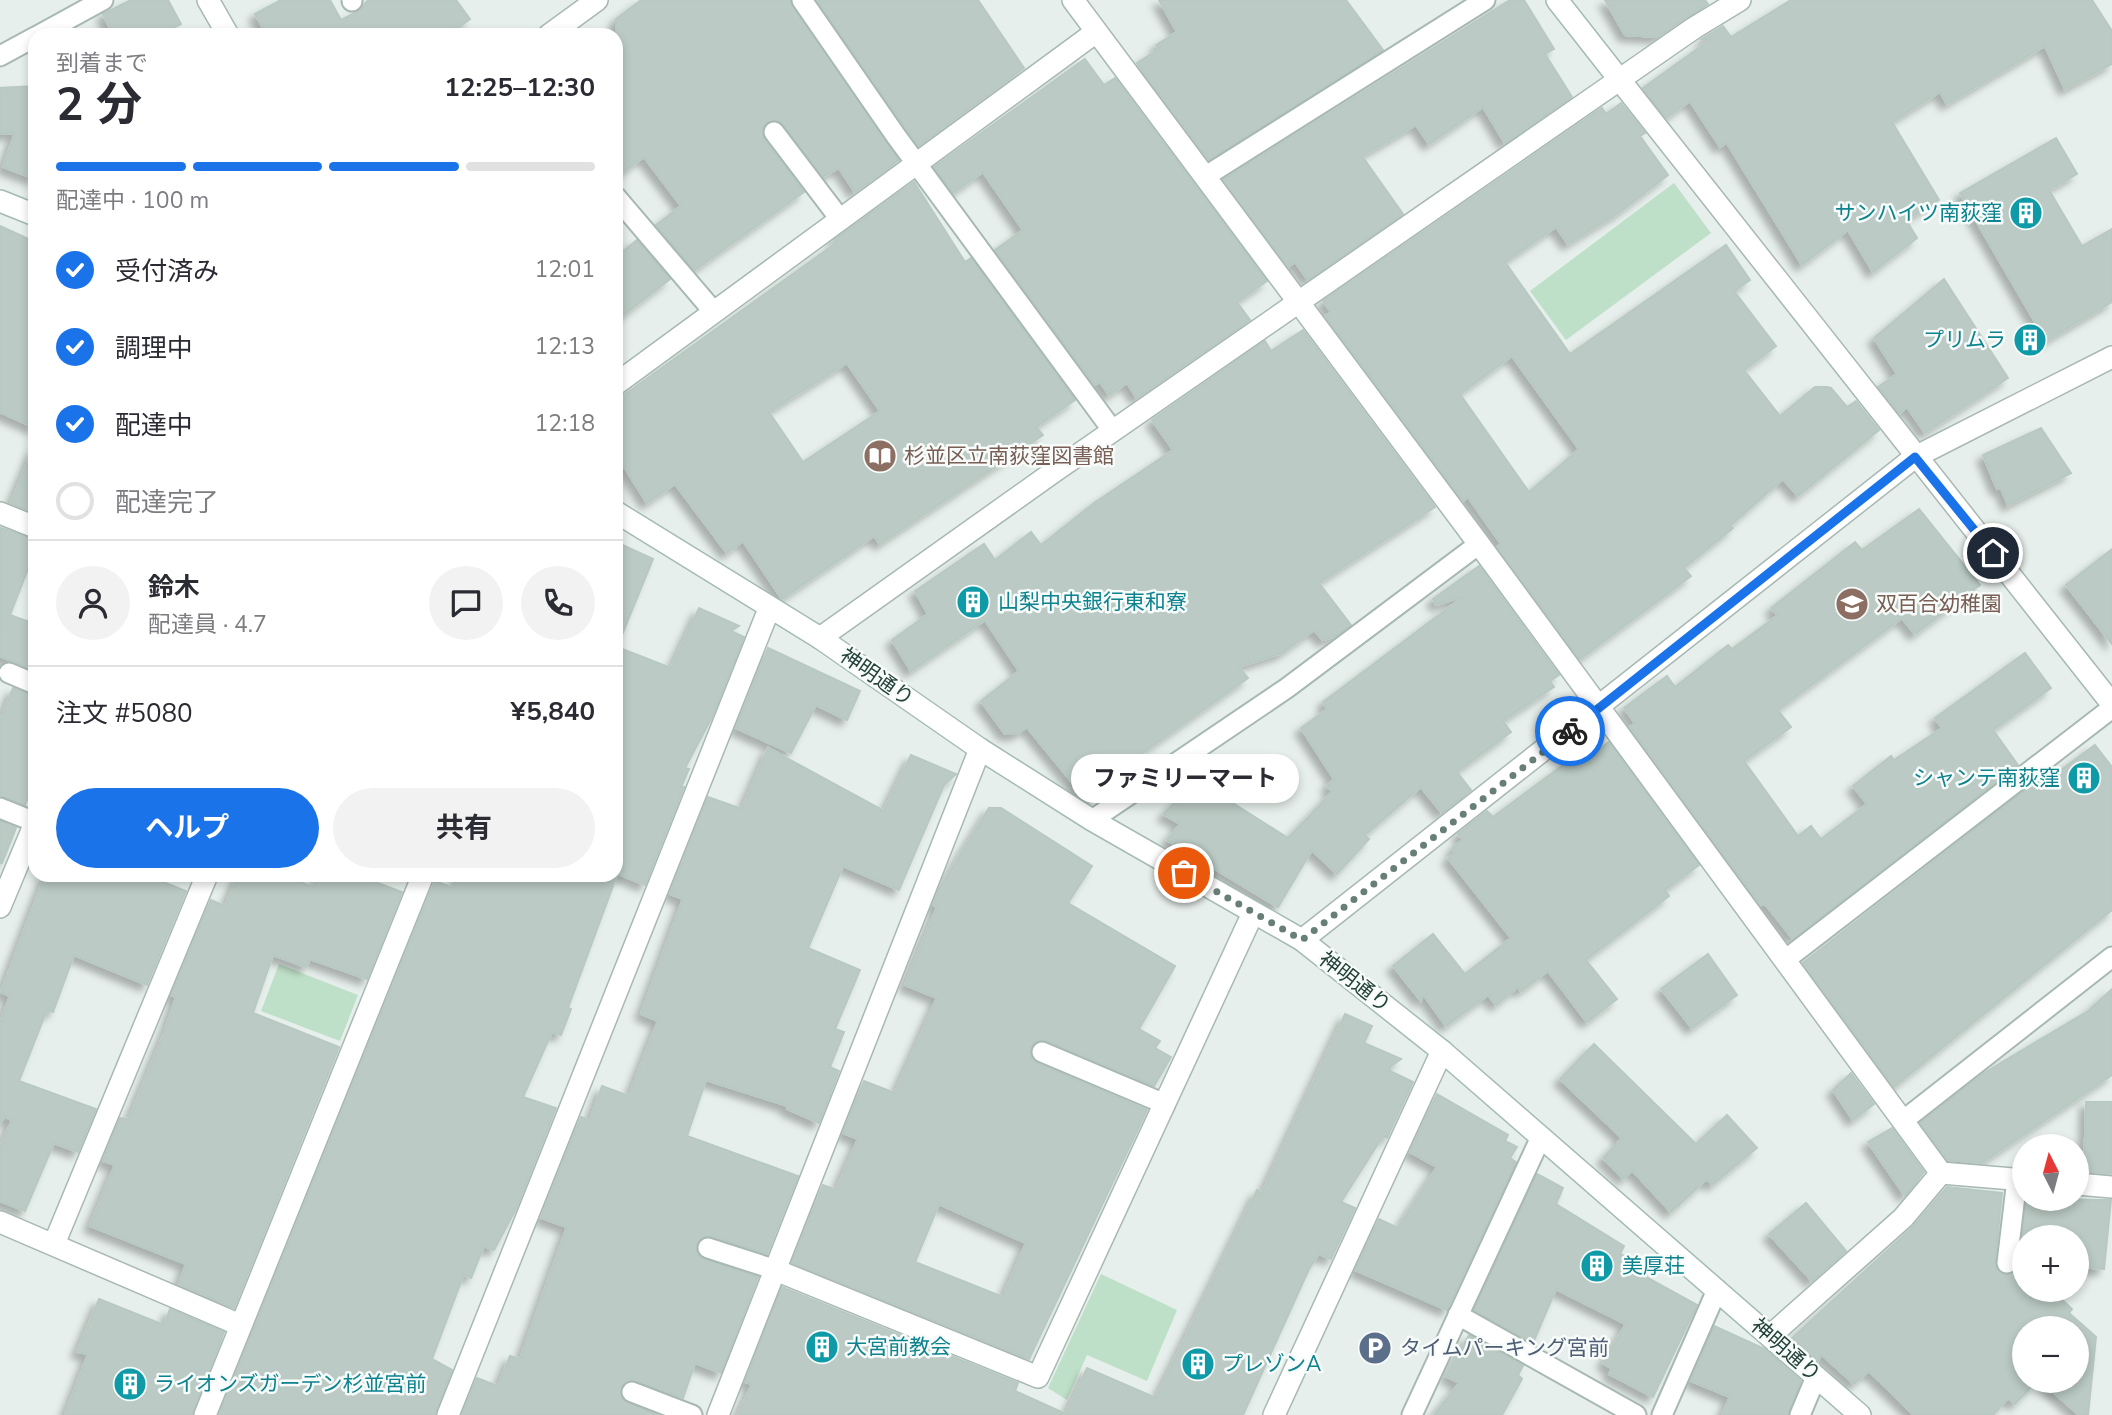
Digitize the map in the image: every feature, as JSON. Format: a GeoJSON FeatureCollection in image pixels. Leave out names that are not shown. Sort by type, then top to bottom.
{"type":"FeatureCollection","features":[{"type":"Feature","properties":{"kind":"street"},"geometry":{"type":"LineString","coordinates":[[208,0],[224,28]]}},
{"type":"Feature","properties":{"kind":"street"},"geometry":{"type":"LineString","coordinates":[[559,28],[597,0]]}},
{"type":"Feature","properties":{"kind":"street"},"geometry":{"type":"LineString","coordinates":[[1073,0],[1299,300],[1941,1173],[2012,1179]]}},
{"type":"Feature","properties":{"kind":"street"},"geometry":{"type":"LineString","coordinates":[[1557,0],[2112,706]]}},
{"type":"Feature","properties":{"kind":"street"},"geometry":{"type":"LineString","coordinates":[[820,638],[1299,300],[1619,79],[1740,0]]}},
{"type":"Feature","properties":{"kind":"street"},"geometry":{"type":"LineString","coordinates":[[623,379],[1096,32]]}},
{"type":"Feature","properties":{"kind":"street"},"geometry":{"type":"LineString","coordinates":[[0,201],[28,212]]}},
{"type":"Feature","properties":{"kind":"street"},"geometry":{"type":"LineString","coordinates":[[1302,940],[1915,457],[2112,357]]}},
{"type":"Feature","properties":{"kind":"street"},"geometry":{"type":"LineString","coordinates":[[0,513],[28,524]]}},
{"type":"Feature","properties":{"kind":"street","name":"神明通り"},"geometry":{"type":"LineString","coordinates":[[623,516],[769,609],[820,638],[980,749],[1092,820],[1302,940],[1442,1051],[1860,1415]]}},
{"type":"Feature","properties":{"kind":"street"},"geometry":{"type":"LineString","coordinates":[[448,1415],[769,609]]}},
{"type":"Feature","properties":{"kind":"street"},"geometry":{"type":"LineString","coordinates":[[718,1415],[773,1269],[980,749]]}},
{"type":"Feature","properties":{"kind":"street"},"geometry":{"type":"LineString","coordinates":[[0,907],[28,840]]}},
{"type":"Feature","properties":{"kind":"street"},"geometry":{"type":"LineString","coordinates":[[54,1244],[204,882]]}},
{"type":"Feature","properties":{"kind":"street"},"geometry":{"type":"LineString","coordinates":[[205,1415],[421,882]]}},
{"type":"Feature","properties":{"kind":"street"},"geometry":{"type":"LineString","coordinates":[[773,1269],[1038,1377],[1253,913]]}},
{"type":"Feature","properties":{"kind":"street"},"geometry":{"type":"LineString","coordinates":[[1274,1415],[1442,1051]]}},
{"type":"Feature","properties":{"kind":"street"},"geometry":{"type":"LineString","coordinates":[[1770,1336],[1903,1218],[1941,1173]]}},
{"type":"Feature","properties":{"kind":"street"},"geometry":{"type":"LineString","coordinates":[[2090,1185],[2112,1187]]}},
{"type":"Feature","properties":{"kind":"street"},"geometry":{"type":"LineString","coordinates":[[0,1222],[240,1325]]}},
{"type":"Feature","properties":{"kind":"lane"},"geometry":{"type":"LineString","coordinates":[[52,28],[103,0]]}},
{"type":"Feature","properties":{"kind":"lane"},"geometry":{"type":"LineString","coordinates":[[802,0],[1112,430]]}},
{"type":"Feature","properties":{"kind":"lane"},"geometry":{"type":"LineString","coordinates":[[1206,176],[1485,0]]}},
{"type":"Feature","properties":{"kind":"lane"},"geometry":{"type":"LineString","coordinates":[[0,56],[28,41]]}},
{"type":"Feature","properties":{"kind":"lane"},"geometry":{"type":"LineString","coordinates":[[774,132],[840,219]]}},
{"type":"Feature","properties":{"kind":"lane"},"geometry":{"type":"LineString","coordinates":[[623,205],[714,312]]}},
{"type":"Feature","properties":{"kind":"lane"},"geometry":{"type":"LineString","coordinates":[[1092,820],[1287,688],[1479,544]]}},
{"type":"Feature","properties":{"kind":"lane"},"geometry":{"type":"LineString","coordinates":[[9,673],[28,681]]}},
{"type":"Feature","properties":{"kind":"lane"},"geometry":{"type":"LineString","coordinates":[[1785,960],[2112,706]]}},
{"type":"Feature","properties":{"kind":"lane"},"geometry":{"type":"LineString","coordinates":[[0,808],[28,820]]}},
{"type":"Feature","properties":{"kind":"lane"},"geometry":{"type":"LineString","coordinates":[[1904,1121],[2112,957]]}},
{"type":"Feature","properties":{"kind":"lane"},"geometry":{"type":"LineString","coordinates":[[1042,1052],[1165,1104]]}},
{"type":"Feature","properties":{"kind":"lane"},"geometry":{"type":"LineString","coordinates":[[1412,1415],[1541,1137]]}},
{"type":"Feature","properties":{"kind":"lane"},"geometry":{"type":"LineString","coordinates":[[2007,1263],[2016,1211]]}},
{"type":"Feature","properties":{"kind":"lane"},"geometry":{"type":"LineString","coordinates":[[708,1248],[773,1269]]}},
{"type":"Feature","properties":{"kind":"lane"},"geometry":{"type":"LineString","coordinates":[[1662,1415],[1717,1290]]}},
{"type":"Feature","properties":{"kind":"lane"},"geometry":{"type":"LineString","coordinates":[[1458,1315],[1636,1415]]}},
{"type":"Feature","properties":{"kind":"lane"},"geometry":{"type":"LineString","coordinates":[[1800,1415],[1816,1377]]}},
{"type":"Feature","properties":{"kind":"lane"},"geometry":{"type":"LineString","coordinates":[[632,1392],[692,1415]]}},
{"type":"Feature","properties":{"kind":"green space"},"geometry":{"type":"Polygon","coordinates":[[[1674,183],[1711,233],[1566,340],[1530,291],[1674,183]]]}},
{"type":"Feature","properties":{"kind":"green space"},"geometry":{"type":"Polygon","coordinates":[[[279,964],[358,995],[340,1041],[261,1011],[279,964]]]}},
{"type":"Feature","properties":{"kind":"green space"},"geometry":{"type":"Polygon","coordinates":[[[1101,1274],[1177,1310],[1147,1381],[1087,1355],[1067,1400],[1048,1388],[1101,1274]]]}},
{"type":"Feature","properties":{"kind":"building"},"geometry":{"type":"Polygon","coordinates":[[[131,0],[168,0],[181,24],[173,28],[110,28],[103,14],[131,0]]]}},
{"type":"Feature","properties":{"kind":"building"},"geometry":{"type":"Polygon","coordinates":[[[281,0],[330,0],[341,20],[359,11],[368,0],[456,0],[470,19],[458,28],[263,28],[255,14],[281,0]]]}},
{"type":"Feature","properties":{"kind":"building"},"geometry":{"type":"Polygon","coordinates":[[[641,0],[790,0],[899,160],[855,192],[839,168],[823,177],[783,124],[778,121],[767,122],[763,128],[764,139],[804,192],[695,270],[656,225],[681,206],[644,157],[623,172],[623,28],[616,28],[616,19],[641,0]]]}},
{"type":"Feature","properties":{"kind":"building"},"geometry":{"type":"Polygon","coordinates":[[[817,0],[978,0],[1024,68],[918,146],[817,0]]]}},
{"type":"Feature","properties":{"kind":"building"},"geometry":{"type":"Polygon","coordinates":[[[1159,0],[1346,0],[1383,50],[1209,160],[1137,63],[1159,49],[1156,45],[1177,32],[1159,0]]]}},
{"type":"Feature","properties":{"kind":"building"},"geometry":{"type":"Polygon","coordinates":[[[1510,0],[1524,0],[1554,49],[1545,54],[1572,97],[1505,143],[1483,107],[1429,144],[1416,125],[1362,156],[1403,214],[1308,280],[1295,262],[1288,267],[1223,180],[1510,0]]]}},
{"type":"Feature","properties":{"kind":"building"},"geometry":{"type":"Polygon","coordinates":[[[1605,0],[1705,0],[1708,4],[1658,37],[1625,35],[1605,0]]]}},
{"type":"Feature","properties":{"kind":"building"},"geometry":{"type":"Polygon","coordinates":[[[1791,0],[2092,0],[2112,31],[2112,64],[2065,89],[2045,46],[1947,104],[1940,92],[1892,122],[1939,200],[1906,220],[1917,238],[1873,272],[1848,230],[1802,265],[1727,143],[1720,147],[1690,101],[1666,118],[1643,88],[1711,39],[1702,39],[1723,26],[1731,37],[1791,0]]]}},
{"type":"Feature","properties":{"kind":"building"},"geometry":{"type":"Polygon","coordinates":[[[1085,59],[1104,85],[1115,78],[1267,281],[1237,302],[1250,320],[1137,398],[1127,383],[1109,395],[1100,382],[1095,385],[995,250],[1023,230],[983,172],[953,193],[934,167],[1085,59]]]}},
{"type":"Feature","properties":{"kind":"building"},"geometry":{"type":"Polygon","coordinates":[[[28,86],[28,176],[3,167],[15,133],[0,134],[0,88],[28,86]]]}},
{"type":"Feature","properties":{"kind":"building"},"geometry":{"type":"Polygon","coordinates":[[[1621,103],[1645,133],[1640,136],[1668,175],[1620,212],[1568,244],[1556,227],[1505,262],[1570,354],[1726,245],[1750,280],[1734,291],[1776,346],[1744,370],[1780,416],[1815,387],[1827,387],[1831,388],[1847,407],[1856,401],[1879,430],[1798,496],[1783,479],[1730,526],[1733,528],[1684,568],[1691,576],[1580,659],[1497,547],[1501,544],[1468,497],[1463,501],[1325,316],[1331,312],[1323,301],[1602,108],[1606,114],[1621,103]],[[1512,356],[1460,394],[1529,492],[1579,449],[1512,356]]]}},
{"type":"Feature","properties":{"kind":"building"},"geometry":{"type":"Polygon","coordinates":[[[2056,138],[2077,174],[2049,190],[2082,246],[2112,229],[2112,302],[2046,341],[1960,193],[2056,138]]]}},
{"type":"Feature","properties":{"kind":"building"},"geometry":{"type":"Polygon","coordinates":[[[914,182],[965,262],[971,258],[1075,400],[1036,427],[1043,435],[880,544],[874,536],[782,599],[743,541],[727,553],[675,484],[647,503],[623,465],[623,395],[836,243],[834,240],[914,182]],[[847,363],[769,412],[803,462],[880,411],[847,363]]]}},
{"type":"Feature","properties":{"kind":"building"},"geometry":{"type":"Polygon","coordinates":[[[0,226],[28,239],[28,425],[0,412],[0,226]]]}},
{"type":"Feature","properties":{"kind":"building"},"geometry":{"type":"Polygon","coordinates":[[[637,240],[670,279],[623,316],[623,251],[637,240]]]}},
{"type":"Feature","properties":{"kind":"building"},"geometry":{"type":"Polygon","coordinates":[[[1944,279],[2008,378],[1925,433],[1907,407],[1900,413],[1878,387],[1897,374],[1874,338],[1944,279]]]}},
{"type":"Feature","properties":{"kind":"building"},"geometry":{"type":"Polygon","coordinates":[[[1303,330],[1435,507],[1319,583],[1351,625],[1336,636],[1323,640],[1314,630],[1282,653],[1239,667],[1248,678],[1120,769],[1124,774],[1087,801],[1027,727],[1017,734],[1005,734],[981,701],[1019,671],[985,620],[911,671],[892,640],[928,614],[915,591],[984,544],[995,560],[1031,532],[1041,545],[1094,503],[1173,450],[1152,420],[1265,341],[1271,351],[1303,330]]]}},
{"type":"Feature","properties":{"kind":"building"},"geometry":{"type":"Polygon","coordinates":[[[2041,428],[2071,473],[2008,505],[2001,488],[1997,489],[1983,455],[2041,428]]]}},
{"type":"Feature","properties":{"kind":"building"},"geometry":{"type":"Polygon","coordinates":[[[28,462],[28,510],[11,503],[28,462]]]}},
{"type":"Feature","properties":{"kind":"building"},"geometry":{"type":"Polygon","coordinates":[[[1919,509],[1980,585],[1915,634],[1902,618],[1778,710],[1791,727],[1744,761],[1798,836],[1811,826],[1821,839],[1867,804],[1853,786],[1891,756],[1894,760],[1942,728],[1935,718],[2025,653],[2051,688],[1993,730],[2018,765],[1793,939],[1765,904],[1761,905],[1630,727],[1635,723],[1624,708],[1667,676],[1675,687],[1728,645],[1732,649],[1778,615],[1771,608],[1855,542],[1862,550],[1919,509]]]}},
{"type":"Feature","properties":{"kind":"building"},"geometry":{"type":"Polygon","coordinates":[[[1,528],[28,538],[28,569],[10,615],[28,621],[28,668],[0,656],[1,528]]]}},
{"type":"Feature","properties":{"kind":"building"},"geometry":{"type":"Polygon","coordinates":[[[623,545],[653,559],[623,632],[623,545]]]}},
{"type":"Feature","properties":{"kind":"building"},"geometry":{"type":"Polygon","coordinates":[[[2112,549],[2112,644],[2066,585],[2112,549]]]}},
{"type":"Feature","properties":{"kind":"building"},"geometry":{"type":"Polygon","coordinates":[[[1479,566],[1559,675],[1550,681],[1554,687],[1503,721],[1511,732],[1457,772],[1471,790],[1442,813],[1421,787],[1365,835],[1369,839],[1337,874],[1312,850],[1278,907],[1167,840],[1180,824],[1163,814],[1198,781],[1288,838],[1332,792],[1327,786],[1334,779],[1301,728],[1327,709],[1323,702],[1464,596],[1436,605],[1433,599],[1479,566]]]}},
{"type":"Feature","properties":{"kind":"building"},"geometry":{"type":"Polygon","coordinates":[[[699,608],[739,626],[731,631],[744,637],[712,717],[685,768],[689,769],[681,787],[684,787],[645,885],[623,876],[623,649],[671,668],[699,608]]]}},
{"type":"Feature","properties":{"kind":"building"},"geometry":{"type":"Polygon","coordinates":[[[768,648],[860,691],[847,720],[816,705],[791,753],[736,728],[768,648]]]}},
{"type":"Feature","properties":{"kind":"building"},"geometry":{"type":"Polygon","coordinates":[[[13,688],[28,693],[28,797],[25,805],[0,796],[0,721],[13,688]]]}},
{"type":"Feature","properties":{"kind":"building"},"geometry":{"type":"Polygon","coordinates":[[[1609,742],[1699,865],[1665,890],[1669,896],[1586,960],[1617,999],[1587,1022],[1548,971],[1521,991],[1518,987],[1496,1005],[1488,995],[1446,1026],[1423,994],[1421,1001],[1393,966],[1433,934],[1465,974],[1511,938],[1448,858],[1455,853],[1452,848],[1463,840],[1458,834],[1487,811],[1493,817],[1579,753],[1585,760],[1609,742]]]}},
{"type":"Feature","properties":{"kind":"building"},"geometry":{"type":"Polygon","coordinates":[[[2095,745],[2112,767],[2112,910],[1894,1087],[1803,963],[2037,781],[2040,785],[2095,745]]]}},
{"type":"Feature","properties":{"kind":"building"},"geometry":{"type":"Polygon","coordinates":[[[768,748],[884,811],[911,755],[956,774],[944,785],[899,890],[843,866],[808,948],[860,970],[835,1029],[844,1032],[830,1067],[839,1071],[819,1123],[787,1109],[788,1106],[706,1080],[687,1136],[798,1176],[767,1254],[711,1236],[700,1239],[697,1244],[696,1251],[704,1259],[758,1277],[721,1373],[695,1363],[683,1398],[636,1381],[624,1383],[620,1393],[623,1400],[658,1415],[462,1415],[477,1378],[498,1386],[510,1356],[520,1359],[567,1227],[541,1218],[581,1117],[590,1120],[602,1086],[629,1096],[658,1021],[641,1014],[683,899],[670,894],[708,797],[742,809],[768,748]]]}},
{"type":"Feature","properties":{"kind":"building"},"geometry":{"type":"Polygon","coordinates":[[[989,808],[1001,808],[1092,866],[1068,903],[1175,966],[1139,1029],[1160,1041],[1155,1048],[1171,1057],[1154,1086],[1047,1041],[1035,1042],[1031,1048],[1032,1059],[1037,1063],[1147,1110],[1029,1359],[792,1263],[823,1185],[836,1190],[858,1139],[843,1133],[864,1081],[895,1093],[937,998],[905,985],[937,907],[933,905],[939,889],[989,808]],[[939,1204],[915,1262],[1003,1297],[1026,1243],[939,1204]]]}},
{"type":"Feature","properties":{"kind":"building"},"geometry":{"type":"Polygon","coordinates":[[[0,821],[16,828],[2,863],[0,863],[0,821]]]}},
{"type":"Feature","properties":{"kind":"building"},"geometry":{"type":"Polygon","coordinates":[[[42,882],[164,882],[186,891],[147,985],[74,955],[53,1012],[47,1010],[19,1081],[96,1109],[78,1152],[54,1143],[25,1211],[0,1201],[0,1147],[12,1120],[5,1117],[0,1123],[0,1023],[10,996],[1,992],[42,882]]]}},
{"type":"Feature","properties":{"kind":"building"},"geometry":{"type":"Polygon","coordinates":[[[235,882],[300,882],[313,887],[315,882],[376,882],[402,892],[367,979],[310,959],[306,967],[273,955],[253,1013],[339,1047],[234,1308],[179,1284],[186,1264],[90,1226],[115,1165],[103,1161],[120,1118],[129,1119],[165,1031],[176,997],[171,995],[211,900],[225,906],[235,882]]]}},
{"type":"Feature","properties":{"kind":"building"},"geometry":{"type":"Polygon","coordinates":[[[435,882],[454,888],[456,882],[614,882],[568,1008],[571,1009],[561,1035],[552,1032],[523,1097],[556,1108],[516,1209],[494,1250],[484,1246],[471,1278],[464,1274],[432,1359],[452,1370],[435,1415],[219,1415],[435,882]]]}},
{"type":"Feature","properties":{"kind":"building"},"geometry":{"type":"Polygon","coordinates":[[[1708,954],[1737,995],[1692,1028],[1661,989],[1708,954]]]}},
{"type":"Feature","properties":{"kind":"building"},"geometry":{"type":"Polygon","coordinates":[[[2112,989],[2112,1075],[2025,1134],[2012,1134],[2012,1143],[1982,1163],[1948,1160],[1920,1123],[1984,1073],[2088,1011],[2112,989]]]}},
{"type":"Feature","properties":{"kind":"building"},"geometry":{"type":"Polygon","coordinates":[[[1345,1014],[1372,1026],[1364,1043],[1401,1059],[1390,1067],[1390,1071],[1413,1082],[1387,1138],[1383,1136],[1341,1202],[1355,1208],[1331,1259],[1319,1254],[1309,1269],[1243,1415],[738,1415],[752,1384],[745,1382],[782,1287],[1018,1383],[1015,1391],[1066,1414],[1087,1368],[1156,1398],[1257,1190],[1262,1193],[1345,1014]]]}},
{"type":"Feature","properties":{"kind":"building"},"geometry":{"type":"Polygon","coordinates":[[[1594,1044],[1696,1144],[1727,1115],[1757,1148],[1712,1185],[1707,1179],[1671,1212],[1632,1170],[1624,1179],[1603,1158],[1622,1138],[1560,1079],[1594,1044]]]}},
{"type":"Feature","properties":{"kind":"building"},"geometry":{"type":"Polygon","coordinates":[[[1851,1073],[1874,1104],[1853,1120],[1833,1090],[1851,1073]]]}},
{"type":"Feature","properties":{"kind":"building"},"geometry":{"type":"Polygon","coordinates":[[[1437,1094],[1508,1135],[1505,1141],[1517,1147],[1510,1158],[1516,1162],[1447,1310],[1355,1270],[1379,1219],[1398,1228],[1437,1167],[1410,1152],[1437,1094]]]}},
{"type":"Feature","properties":{"kind":"building"},"geometry":{"type":"Polygon","coordinates":[[[2086,1102],[2112,1102],[2112,1174],[2090,1172],[2090,1134],[2085,1134],[2086,1102]]]}},
{"type":"Feature","properties":{"kind":"building"},"geometry":{"type":"Polygon","coordinates":[[[1892,1128],[1924,1172],[1905,1196],[1868,1142],[1892,1128]]]}},
{"type":"Feature","properties":{"kind":"building"},"geometry":{"type":"Polygon","coordinates":[[[1537,1174],[1563,1188],[1556,1204],[1624,1246],[1620,1254],[1650,1268],[1646,1277],[1697,1305],[1653,1397],[1609,1374],[1612,1369],[1603,1363],[1626,1324],[1556,1289],[1533,1343],[1474,1310],[1537,1174]]]}},
{"type":"Feature","properties":{"kind":"building"},"geometry":{"type":"Polygon","coordinates":[[[1947,1187],[2002,1193],[1995,1262],[1999,1272],[2006,1275],[2012,1273],[2012,1302],[2065,1302],[2072,1309],[2069,1313],[2072,1316],[2012,1316],[2012,1393],[2026,1393],[2015,1404],[2008,1398],[1993,1415],[1914,1415],[1869,1371],[1854,1384],[1821,1354],[1818,1361],[1792,1338],[1912,1228],[1947,1187]]]}},
{"type":"Feature","properties":{"kind":"building"},"geometry":{"type":"Polygon","coordinates":[[[2090,1200],[2111,1200],[2104,1269],[2089,1268],[2089,1225],[2024,1225],[2026,1211],[2090,1211],[2090,1200]]]}},
{"type":"Feature","properties":{"kind":"building"},"geometry":{"type":"Polygon","coordinates":[[[1806,1203],[1846,1251],[1812,1281],[1769,1234],[1806,1203]]]}},
{"type":"Feature","properties":{"kind":"building","name":"ライオンズガーデン杉並宮前"},"geometry":{"type":"Polygon","coordinates":[[[99,1299],[164,1325],[170,1309],[224,1332],[192,1415],[65,1415],[88,1354],[77,1352],[99,1299]]]}},
{"type":"Feature","properties":{"kind":"building"},"geometry":{"type":"Polygon","coordinates":[[[1714,1326],[1765,1349],[1801,1381],[1788,1415],[1722,1415],[1730,1397],[1691,1381],[1714,1326]]]}},
{"type":"Feature","properties":{"kind":"building"},"geometry":{"type":"Polygon","coordinates":[[[2089,1331],[2096,1337],[2088,1415],[2079,1415],[2054,1393],[2089,1393],[2089,1331]]]}},
{"type":"Feature","properties":{"kind":"building"},"geometry":{"type":"Polygon","coordinates":[[[1469,1335],[1523,1366],[1518,1375],[1522,1379],[1502,1415],[1434,1415],[1459,1383],[1446,1376],[1469,1335]]]}},
{"type":"Feature","properties":{"kind":"way so far"},"geometry":{"type":"LineString","coordinates":[[1184,873],[1302,940],[1570,731]]}},
{"type":"Feature","properties":{"kind":"place","name":"サンハイツ南荻窪"},"geometry":{"type":"Point","coordinates":[2026,213]}},
{"type":"Feature","properties":{"kind":"place","name":"プリムラ"},"geometry":{"type":"Point","coordinates":[2030,340]}},
{"type":"Feature","properties":{"kind":"place","name":"杉並区立南荻窪図書館"},"geometry":{"type":"Point","coordinates":[880,456]}},
{"type":"Feature","properties":{"kind":"place","name":"山梨中央銀行東和寮"},"geometry":{"type":"Point","coordinates":[973,602]}},
{"type":"Feature","properties":{"kind":"place","name":"双百合幼稚園"},"geometry":{"type":"Point","coordinates":[1852,604]}},
{"type":"Feature","properties":{"kind":"place","name":"シャンテ南荻窪"},"geometry":{"type":"Point","coordinates":[2084,778]}},
{"type":"Feature","properties":{"kind":"place","name":"ファミリーマート"},"geometry":{"type":"Point","coordinates":[1184,873]}},
{"type":"Feature","properties":{"kind":"place","name":"美厚荘"},"geometry":{"type":"Point","coordinates":[1597,1266]}},
{"type":"Feature","properties":{"kind":"place","name":"大宮前教会"},"geometry":{"type":"Point","coordinates":[822,1347]}},
{"type":"Feature","properties":{"kind":"place","name":"タイムパーキング宮前"},"geometry":{"type":"Point","coordinates":[1375,1348]}},
{"type":"Feature","properties":{"kind":"place","name":"プレゾンA"},"geometry":{"type":"Point","coordinates":[1198,1364]}},
{"type":"Feature","properties":{"kind":"place","name":"ライオンズガーデン杉並宮前"},"geometry":{"type":"Point","coordinates":[130,1384]}},
{"type":"Feature","properties":{"kind":"route"},"geometry":{"type":"LineString","coordinates":[[1570,731],[1915,457],[1993,553]]}}]}
